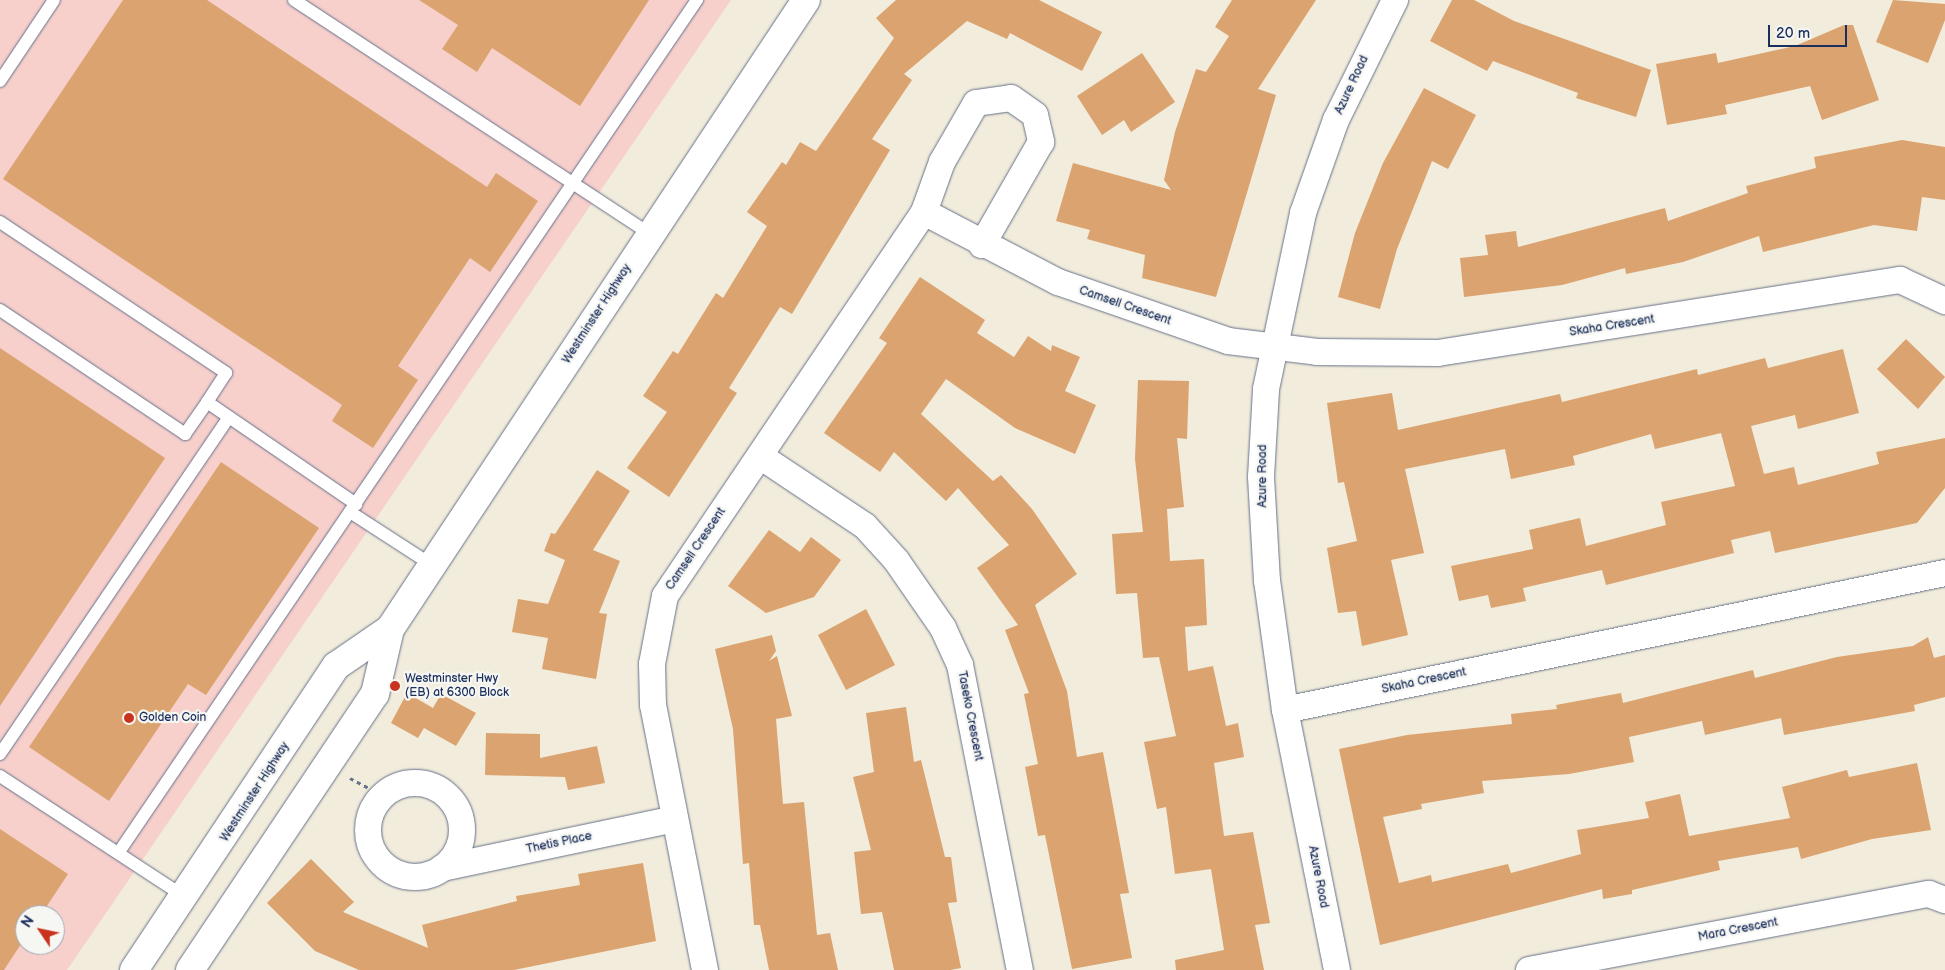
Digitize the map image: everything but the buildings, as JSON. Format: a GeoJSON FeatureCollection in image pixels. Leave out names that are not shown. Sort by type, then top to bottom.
{"type":"FeatureCollection","features":[{"type":"Feature","properties":{"kind":"main road","name":"Westminster Highway"},"geometry":{"type":"LineString","coordinates":[[190,970],[375,694],[390,629],[806,0]]}},
{"type":"Feature","properties":{"kind":"main road","name":"Westminster Highway"},"geometry":{"type":"LineString","coordinates":[[134,970],[185,897],[336,666],[390,629]]}},
{"type":"Feature","properties":{"kind":"street","name":"Azure Road"},"geometry":{"type":"LineString","coordinates":[[1337,970],[1285,710],[1266,581],[1261,477],[1273,348],[1303,213],[1336,120],[1396,0]]}},
{"type":"Feature","properties":{"kind":"street","name":"Camsell Crescent"},"geometry":{"type":"LineString","coordinates":[[705,970],[653,705],[656,629],[665,596],[685,561],[760,456],[924,212],[942,162],[976,103],[1011,98],[1035,115],[1041,142],[982,245]]}},
{"type":"Feature","properties":{"kind":"street","name":"Camsell Crescent"},"geometry":{"type":"LineString","coordinates":[[924,212],[982,245],[1058,282],[1228,341],[1273,348]]}},
{"type":"Feature","properties":{"kind":"street","name":"Skaha Crescent"},"geometry":{"type":"LineString","coordinates":[[1273,348],[1356,354],[1438,353],[1900,280],[1945,301]]}},
{"type":"Feature","properties":{"kind":"street","name":"Taseko Crescent"},"geometry":{"type":"LineString","coordinates":[[760,456],[865,526],[896,560],[943,628],[960,665],[1020,970]]}},
{"type":"Feature","properties":{"kind":"street","name":"Skaha Crescent"},"geometry":{"type":"LineString","coordinates":[[1285,710],[1945,573]]}},
{"type":"Feature","properties":{"kind":"street","name":"Thetis Place"},"geometry":{"type":"LineString","coordinates":[[442,868],[675,818]]}},
{"type":"Feature","properties":{"kind":"street","name":"Mara Crescent"},"geometry":{"type":"LineString","coordinates":[[1529,970],[1929,894],[1945,900]]}},
{"type":"Feature","properties":{"kind":"lane"},"geometry":{"type":"LineString","coordinates":[[0,81],[54,0]]}},
{"type":"Feature","properties":{"kind":"lane"},"geometry":{"type":"LineString","coordinates":[[294,0],[650,234]]}},
{"type":"Feature","properties":{"kind":"lane"},"geometry":{"type":"LineString","coordinates":[[119,852],[698,0]]}},
{"type":"Feature","properties":{"kind":"lane"},"geometry":{"type":"LineString","coordinates":[[0,222],[226,373],[185,434],[0,310]]}},
{"type":"Feature","properties":{"kind":"lane"},"geometry":{"type":"LineString","coordinates":[[207,402],[432,565]]}},
{"type":"Feature","properties":{"kind":"lane"},"geometry":{"type":"LineString","coordinates":[[0,754],[229,417]]}},
{"type":"Feature","properties":{"kind":"lane"},"geometry":{"type":"LineString","coordinates":[[1,777],[119,852],[185,897]]}},
{"type":"Feature","properties":{"kind":"path"},"geometry":{"type":"LineString","coordinates":[[342,773],[369,788]]}},
{"type":"Feature","properties":{"kind":"shaded area"},"geometry":{"type":"Polygon","coordinates":[[[0,0],[731,0],[67,970],[0,970],[0,0]]]}},
{"type":"Feature","properties":{"kind":"place","name":"Westminster Hwy (EB) at 6300 Block"},"geometry":{"type":"Point","coordinates":[395,686]}},
{"type":"Feature","properties":{"kind":"place","name":"Golden Coin"},"geometry":{"type":"Point","coordinates":[129,718]}}]}
